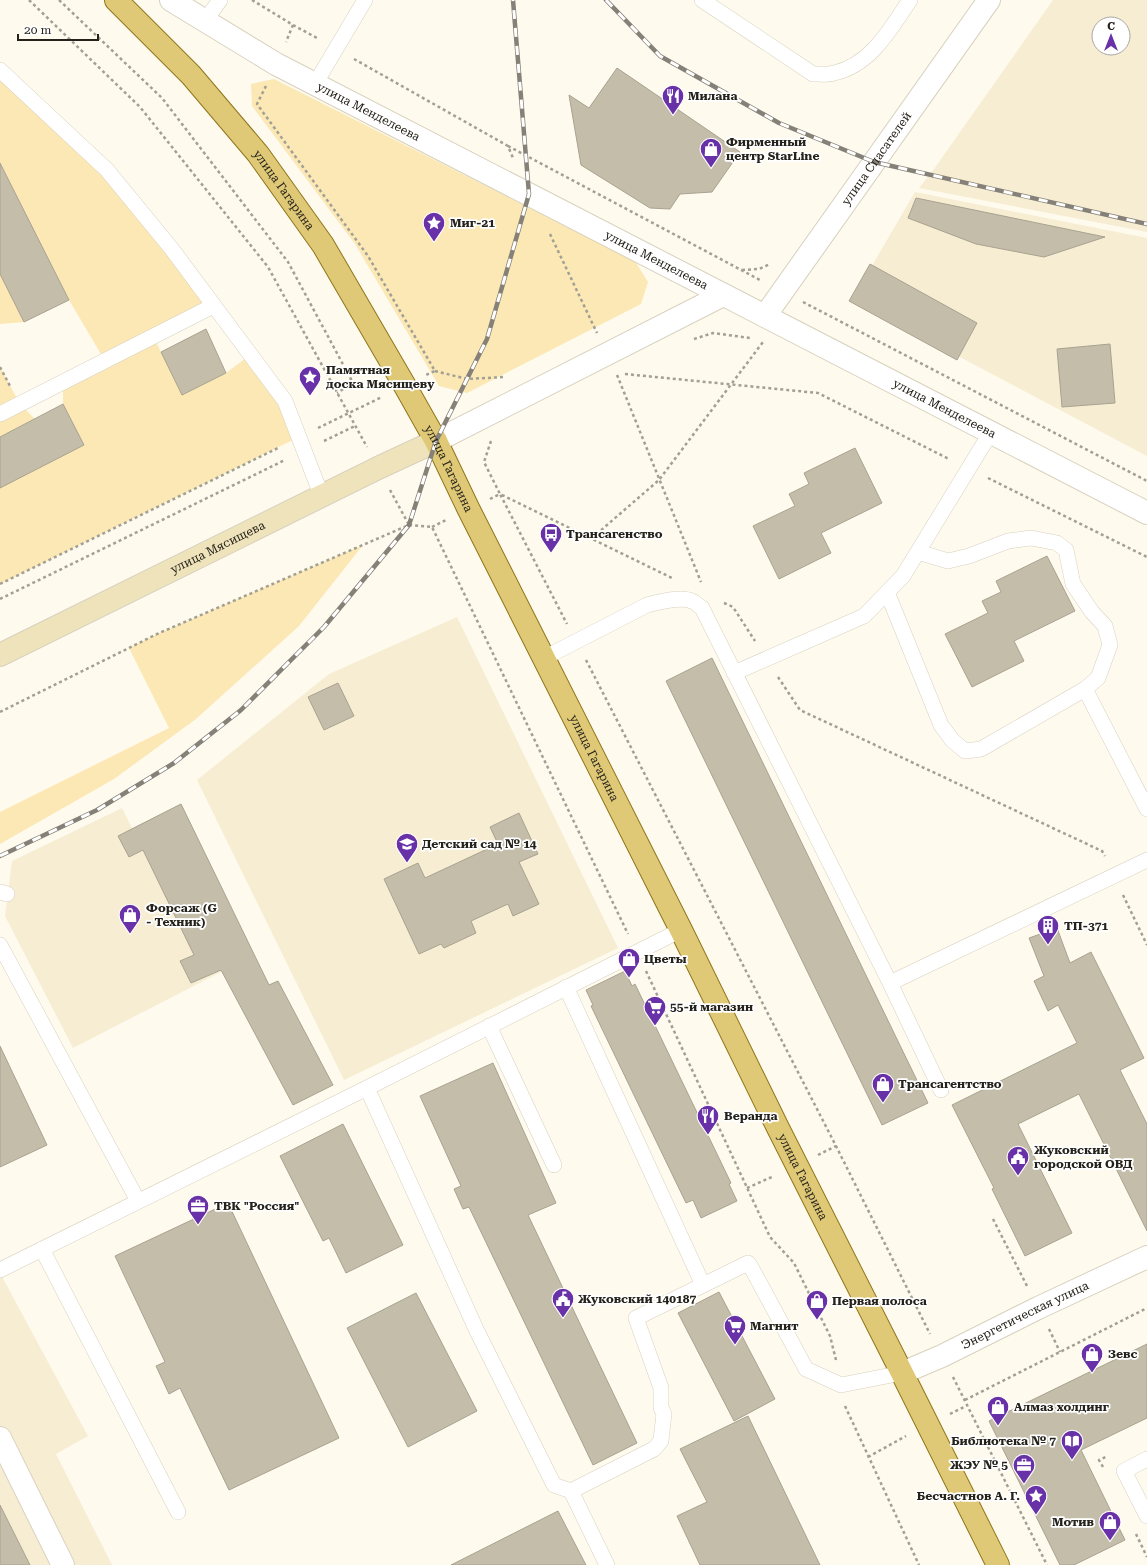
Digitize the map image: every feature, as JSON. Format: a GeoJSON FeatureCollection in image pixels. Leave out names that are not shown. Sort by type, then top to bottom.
{"type":"FeatureCollection","features":[{"type":"Feature","properties":{"kind":"main road","name":"улица Гагарина"},"geometry":{"type":"LineString","coordinates":[[116,0],[191,76],[262,161],[323,245],[406,386],[436,441],[468,508],[681,930],[797,1166],[998,1565]]}},
{"type":"Feature","properties":{"kind":"main road","name":"улица Мясищева"},"geometry":{"type":"LineString","coordinates":[[0,655],[378,468],[436,441]]}},
{"type":"Feature","properties":{"kind":"street","name":"улица Менделеева"},"geometry":{"type":"LineString","coordinates":[[171,0],[276,64],[314,84],[1147,513]]}},
{"type":"Feature","properties":{"kind":"street","name":"улица Спасателей"},"geometry":{"type":"LineString","coordinates":[[764,316],[989,0]]}},
{"type":"Feature","properties":{"kind":"street"},"geometry":{"type":"LineString","coordinates":[[436,441],[723,295]]}},
{"type":"Feature","properties":{"kind":"street","name":"Энергетическая улица"},"geometry":{"type":"LineString","coordinates":[[902,1373],[942,1356],[1038,1308],[1147,1257]]}},
{"type":"Feature","properties":{"kind":"street"},"geometry":{"type":"LineString","coordinates":[[0,1438],[63,1565]]}},
{"type":"Feature","properties":{"kind":"lane"},"geometry":{"type":"LineString","coordinates":[[205,21],[220,0]]}},
{"type":"Feature","properties":{"kind":"lane"},"geometry":{"type":"LineString","coordinates":[[314,84],[364,0]]}},
{"type":"Feature","properties":{"kind":"lane"},"geometry":{"type":"LineString","coordinates":[[702,0],[812,74],[834,73],[850,68],[878,47],[910,0]]}},
{"type":"Feature","properties":{"kind":"lane"},"geometry":{"type":"LineString","coordinates":[[0,70],[107,170],[171,248],[285,401],[322,497]]}},
{"type":"Feature","properties":{"kind":"lane"},"geometry":{"type":"LineString","coordinates":[[0,414],[213,306]]}},
{"type":"Feature","properties":{"kind":"lane"},"geometry":{"type":"LineString","coordinates":[[734,673],[864,616],[904,576],[991,432]]}},
{"type":"Feature","properties":{"kind":"lane"},"geometry":{"type":"LineString","coordinates":[[887,592],[941,725],[952,740],[964,751],[981,749],[1085,689],[1098,678],[1110,645],[1106,626],[1092,612],[1073,584],[1066,550],[1057,543],[1031,538],[1008,541],[969,556],[948,560],[918,552]]}},
{"type":"Feature","properties":{"kind":"lane"},"geometry":{"type":"LineString","coordinates":[[544,658],[647,605],[659,601],[678,599],[691,600],[702,608],[890,983],[941,1090]]}},
{"type":"Feature","properties":{"kind":"lane"},"geometry":{"type":"LineString","coordinates":[[1085,689],[1147,809]]}},
{"type":"Feature","properties":{"kind":"lane"},"geometry":{"type":"LineString","coordinates":[[890,983],[1147,860]]}},
{"type":"Feature","properties":{"kind":"lane"},"geometry":{"type":"LineString","coordinates":[[0,1270],[681,930]]}},
{"type":"Feature","properties":{"kind":"lane"},"geometry":{"type":"LineString","coordinates":[[0,945],[138,1201]]}},
{"type":"Feature","properties":{"kind":"lane"},"geometry":{"type":"LineString","coordinates":[[566,987],[703,1285]]}},
{"type":"Feature","properties":{"kind":"lane"},"geometry":{"type":"LineString","coordinates":[[489,1026],[554,1165]]}},
{"type":"Feature","properties":{"kind":"lane"},"geometry":{"type":"LineString","coordinates":[[367,1088],[476,1329],[554,1485],[571,1491],[607,1565]]}},
{"type":"Feature","properties":{"kind":"lane"},"geometry":{"type":"LineString","coordinates":[[42,1249],[178,1512]]}},
{"type":"Feature","properties":{"kind":"lane"},"geometry":{"type":"LineString","coordinates":[[571,1491],[654,1449],[660,1441],[664,1414],[661,1408],[661,1388],[636,1318],[748,1264],[806,1369],[841,1385],[902,1373]]}},
{"type":"Feature","properties":{"kind":"lane"},"geometry":{"type":"LineString","coordinates":[[1147,1459],[1124,1471],[1147,1516]]}},
{"type":"Feature","properties":{"kind":"path"},"geometry":{"type":"LineString","coordinates":[[29,0],[140,107],[268,267],[349,413]]}},
{"type":"Feature","properties":{"kind":"path"},"geometry":{"type":"LineString","coordinates":[[59,0],[162,98],[288,262],[353,384],[337,393]]}},
{"type":"Feature","properties":{"kind":"path"},"geometry":{"type":"LineString","coordinates":[[252,0],[293,25],[276,64]]}},
{"type":"Feature","properties":{"kind":"path"},"geometry":{"type":"LineString","coordinates":[[508,146],[782,292],[1147,481]]}},
{"type":"Feature","properties":{"kind":"path"},"geometry":{"type":"LineString","coordinates":[[592,538],[659,480],[764,340],[712,333],[692,340]]}},
{"type":"Feature","properties":{"kind":"path"},"geometry":{"type":"LineString","coordinates":[[435,371],[467,379],[510,376]]}},
{"type":"Feature","properties":{"kind":"path"},"geometry":{"type":"LineString","coordinates":[[616,373],[703,587]]}},
{"type":"Feature","properties":{"kind":"path"},"geometry":{"type":"LineString","coordinates":[[0,599],[355,426]]}},
{"type":"Feature","properties":{"kind":"path"},"geometry":{"type":"LineString","coordinates":[[0,712],[157,634],[409,525],[432,527],[468,508],[500,494],[836,1146],[1047,1565]]}},
{"type":"Feature","properties":{"kind":"path"},"geometry":{"type":"LineString","coordinates":[[432,527],[637,952],[770,1237],[794,1264],[830,1336],[845,1405],[919,1565]]}},
{"type":"Feature","properties":{"kind":"path"},"geometry":{"type":"LineString","coordinates":[[747,1188],[797,1166]]}},
{"type":"Feature","properties":{"kind":"path"},"geometry":{"type":"LineString","coordinates":[[965,1400],[1147,1308]]}},
{"type":"Feature","properties":{"kind":"path"},"geometry":{"type":"LineString","coordinates":[[868,1457],[927,1425]]}},
{"type":"Feature","properties":{"kind":"shaded area"},"geometry":{"type":"Polygon","coordinates":[[[1053,0],[1147,0],[1147,232],[919,188],[1053,0]]]}},
{"type":"Feature","properties":{"kind":"shaded area"},"geometry":{"type":"Polygon","coordinates":[[[0,70],[107,170],[213,306],[153,336],[182,394],[226,373],[250,355],[299,437],[0,584],[0,488],[84,445],[63,404],[63,383],[105,361],[69,300],[0,163],[0,70]]]}},
{"type":"Feature","properties":{"kind":"shaded area"},"geometry":{"type":"Polygon","coordinates":[[[274,79],[635,261],[648,282],[641,304],[467,393],[439,386],[355,244],[252,106],[251,84],[274,79]]]}},
{"type":"Feature","properties":{"kind":"shaded area"},"geometry":{"type":"Polygon","coordinates":[[[915,192],[1147,238],[1147,456],[852,300],[915,192]]]}},
{"type":"Feature","properties":{"kind":"shaded area"},"geometry":{"type":"Polygon","coordinates":[[[0,274],[24,322],[0,324],[0,274]]]}},
{"type":"Feature","properties":{"kind":"shaded area"},"geometry":{"type":"Polygon","coordinates":[[[0,367],[20,404],[35,419],[0,437],[0,367]]]}},
{"type":"Feature","properties":{"kind":"shaded area"},"geometry":{"type":"Polygon","coordinates":[[[363,545],[299,626],[196,719],[114,779],[0,844],[0,812],[169,728],[129,648],[157,634],[363,545]]]}},
{"type":"Feature","properties":{"kind":"shaded area","name":"Детский сад № 14"},"geometry":{"type":"Polygon","coordinates":[[[457,617],[618,948],[344,1080],[197,780],[329,674],[457,617]]]}},
{"type":"Feature","properties":{"kind":"shaded area","name":"Форсаж (G - Техник)"},"geometry":{"type":"Polygon","coordinates":[[[181,804],[254,955],[73,1048],[5,916],[12,861],[122,808],[132,828],[181,804]]]}},
{"type":"Feature","properties":{"kind":"shaded area"},"geometry":{"type":"Polygon","coordinates":[[[0,1273],[88,1436],[56,1454],[112,1565],[0,1565],[0,1273]]]}},
{"type":"Feature","properties":{"kind":"building"},"geometry":{"type":"Polygon","coordinates":[[[617,68],[740,152],[712,192],[680,194],[670,209],[650,208],[581,165],[569,95],[589,108],[617,68]]]}},
{"type":"Feature","properties":{"kind":"building"},"geometry":{"type":"Polygon","coordinates":[[[0,163],[69,300],[24,322],[0,274],[0,163]]]}},
{"type":"Feature","properties":{"kind":"building"},"geometry":{"type":"Polygon","coordinates":[[[916,198],[1105,237],[1044,257],[976,244],[908,218],[916,198]]]}},
{"type":"Feature","properties":{"kind":"building"},"geometry":{"type":"Polygon","coordinates":[[[870,264],[977,323],[957,360],[849,301],[870,264]]]}},
{"type":"Feature","properties":{"kind":"building"},"geometry":{"type":"Polygon","coordinates":[[[206,329],[226,373],[182,395],[161,352],[206,329]]]}},
{"type":"Feature","properties":{"kind":"building"},"geometry":{"type":"Polygon","coordinates":[[[1110,344],[1115,403],[1062,407],[1057,349],[1110,344]]]}},
{"type":"Feature","properties":{"kind":"building"},"geometry":{"type":"Polygon","coordinates":[[[63,404],[84,445],[0,488],[0,437],[63,404]]]}},
{"type":"Feature","properties":{"kind":"building"},"geometry":{"type":"Polygon","coordinates":[[[855,448],[882,503],[821,533],[831,553],[779,579],[753,526],[795,506],[789,494],[809,484],[804,473],[855,448]]]}},
{"type":"Feature","properties":{"kind":"building"},"geometry":{"type":"Polygon","coordinates":[[[1047,556],[1075,611],[1014,641],[1024,661],[972,687],[945,634],[988,613],[982,601],[1001,592],[996,581],[1047,556]]]}},
{"type":"Feature","properties":{"kind":"building"},"geometry":{"type":"Polygon","coordinates":[[[712,658],[928,1103],[882,1125],[666,681],[712,658]]]}},
{"type":"Feature","properties":{"kind":"building"},"geometry":{"type":"Polygon","coordinates":[[[338,683],[354,716],[324,730],[308,697],[338,683]]]}},
{"type":"Feature","properties":{"kind":"building"},"geometry":{"type":"Polygon","coordinates":[[[181,804],[269,985],[278,981],[333,1085],[293,1105],[221,970],[191,983],[180,961],[194,955],[143,850],[129,857],[118,836],[181,804]]]}},
{"type":"Feature","properties":{"kind":"building"},"geometry":{"type":"Polygon","coordinates":[[[519,813],[538,854],[519,862],[539,904],[513,916],[508,904],[471,921],[476,933],[444,948],[441,944],[419,954],[384,879],[418,863],[425,878],[498,844],[490,827],[519,813]]]}},
{"type":"Feature","properties":{"kind":"building"},"geometry":{"type":"Polygon","coordinates":[[[1057,928],[1070,963],[1091,952],[1144,1058],[1120,1070],[1147,1124],[1147,1231],[1079,1094],[1018,1124],[1072,1233],[1025,1256],[992,1189],[994,1188],[952,1105],[1077,1043],[1058,1005],[1048,1011],[1034,981],[1044,976],[1029,938],[1057,928]]]}},
{"type":"Feature","properties":{"kind":"building"},"geometry":{"type":"Polygon","coordinates":[[[625,971],[632,986],[635,984],[731,1183],[729,1184],[737,1201],[701,1218],[693,1200],[686,1203],[591,1006],[593,1005],[586,990],[625,971]]]}},
{"type":"Feature","properties":{"kind":"building"},"geometry":{"type":"Polygon","coordinates":[[[0,1046],[47,1145],[0,1167],[0,1046]]]}},
{"type":"Feature","properties":{"kind":"building"},"geometry":{"type":"Polygon","coordinates":[[[493,1063],[556,1203],[528,1215],[637,1443],[593,1465],[469,1207],[463,1209],[454,1189],[461,1186],[420,1096],[493,1063]]]}},
{"type":"Feature","properties":{"kind":"building"},"geometry":{"type":"Polygon","coordinates":[[[343,1124],[403,1245],[346,1273],[329,1238],[323,1241],[280,1156],[343,1124]]]}},
{"type":"Feature","properties":{"kind":"building"},"geometry":{"type":"Polygon","coordinates":[[[228,1203],[339,1438],[229,1490],[180,1388],[169,1394],[156,1366],[165,1362],[115,1256],[228,1203]]]}},
{"type":"Feature","properties":{"kind":"building"},"geometry":{"type":"Polygon","coordinates":[[[719,1292],[775,1399],[734,1421],[678,1313],[719,1292]]]}},
{"type":"Feature","properties":{"kind":"building"},"geometry":{"type":"Polygon","coordinates":[[[416,1293],[477,1411],[408,1447],[347,1328],[416,1293]]]}},
{"type":"Feature","properties":{"kind":"building"},"geometry":{"type":"Polygon","coordinates":[[[1147,1344],[1147,1418],[1081,1450],[1125,1540],[1074,1565],[1060,1565],[989,1421],[1147,1344]]]}},
{"type":"Feature","properties":{"kind":"building"},"geometry":{"type":"Polygon","coordinates":[[[748,1416],[820,1565],[700,1565],[677,1516],[707,1502],[680,1449],[748,1416]]]}},
{"type":"Feature","properties":{"kind":"building"},"geometry":{"type":"Polygon","coordinates":[[[0,1505],[30,1565],[0,1565],[0,1505]]]}},
{"type":"Feature","properties":{"kind":"building"},"geometry":{"type":"Polygon","coordinates":[[[558,1511],[586,1565],[451,1565],[558,1511]]]}},
{"type":"Feature","properties":{"kind":"railway"},"geometry":{"type":"LineString","coordinates":[[0,856],[97,810],[174,763],[241,710],[324,627],[409,525],[436,441],[487,339],[529,194],[513,0]]}},
{"type":"Feature","properties":{"kind":"railway"},"geometry":{"type":"LineString","coordinates":[[606,0],[660,56],[779,123],[874,162],[1147,224]]}},
{"type":"Feature","properties":{"kind":"place","name":"Милана"},"geometry":{"type":"Point","coordinates":[673,116]}},
{"type":"Feature","properties":{"kind":"place","name":"Фирменный центр StarLine"},"geometry":{"type":"Point","coordinates":[711,168]}},
{"type":"Feature","properties":{"kind":"place","name":"Миг-21"},"geometry":{"type":"Point","coordinates":[434,242]}},
{"type":"Feature","properties":{"kind":"place","name":"Памятная доска Мясищеву"},"geometry":{"type":"Point","coordinates":[310,396]}},
{"type":"Feature","properties":{"kind":"place","name":"Трансагенство"},"geometry":{"type":"Point","coordinates":[551,554]}},
{"type":"Feature","properties":{"kind":"place","name":"Детский сад № 14"},"geometry":{"type":"Point","coordinates":[407,864]}},
{"type":"Feature","properties":{"kind":"place","name":"Форсаж (G - Техник)"},"geometry":{"type":"Point","coordinates":[130,934]}},
{"type":"Feature","properties":{"kind":"place","name":"ТП-371"},"geometry":{"type":"Point","coordinates":[1048,946]}},
{"type":"Feature","properties":{"kind":"place","name":"Цветы"},"geometry":{"type":"Point","coordinates":[629,978]}},
{"type":"Feature","properties":{"kind":"place","name":"55-й магазин"},"geometry":{"type":"Point","coordinates":[655,1026]}},
{"type":"Feature","properties":{"kind":"place","name":"Трансагентство"},"geometry":{"type":"Point","coordinates":[883,1104]}},
{"type":"Feature","properties":{"kind":"place","name":"Веранда"},"geometry":{"type":"Point","coordinates":[708,1136]}},
{"type":"Feature","properties":{"kind":"place","name":"Жуковский городской ОВД"},"geometry":{"type":"Point","coordinates":[1018,1176]}},
{"type":"Feature","properties":{"kind":"place","name":"ТВК \"Россия\""},"geometry":{"type":"Point","coordinates":[198,1226]}},
{"type":"Feature","properties":{"kind":"place","name":"Жуковский 140187"},"geometry":{"type":"Point","coordinates":[563,1318]}},
{"type":"Feature","properties":{"kind":"place","name":"Первая полоса"},"geometry":{"type":"Point","coordinates":[817,1320]}},
{"type":"Feature","properties":{"kind":"place","name":"Магнит"},"geometry":{"type":"Point","coordinates":[735,1346]}},
{"type":"Feature","properties":{"kind":"place","name":"Зевс"},"geometry":{"type":"Point","coordinates":[1092,1374]}},
{"type":"Feature","properties":{"kind":"place","name":"Алмаз холдинг"},"geometry":{"type":"Point","coordinates":[998,1426]}},
{"type":"Feature","properties":{"kind":"place","name":"Библиотека № 7"},"geometry":{"type":"Point","coordinates":[1072,1460]}},
{"type":"Feature","properties":{"kind":"place","name":"ЖЭУ № 5"},"geometry":{"type":"Point","coordinates":[1024,1484]}},
{"type":"Feature","properties":{"kind":"place","name":"Бесчастнов А. Г."},"geometry":{"type":"Point","coordinates":[1036,1516]}},
{"type":"Feature","properties":{"kind":"place","name":"Мотив"},"geometry":{"type":"Point","coordinates":[1110,1542]}}]}
